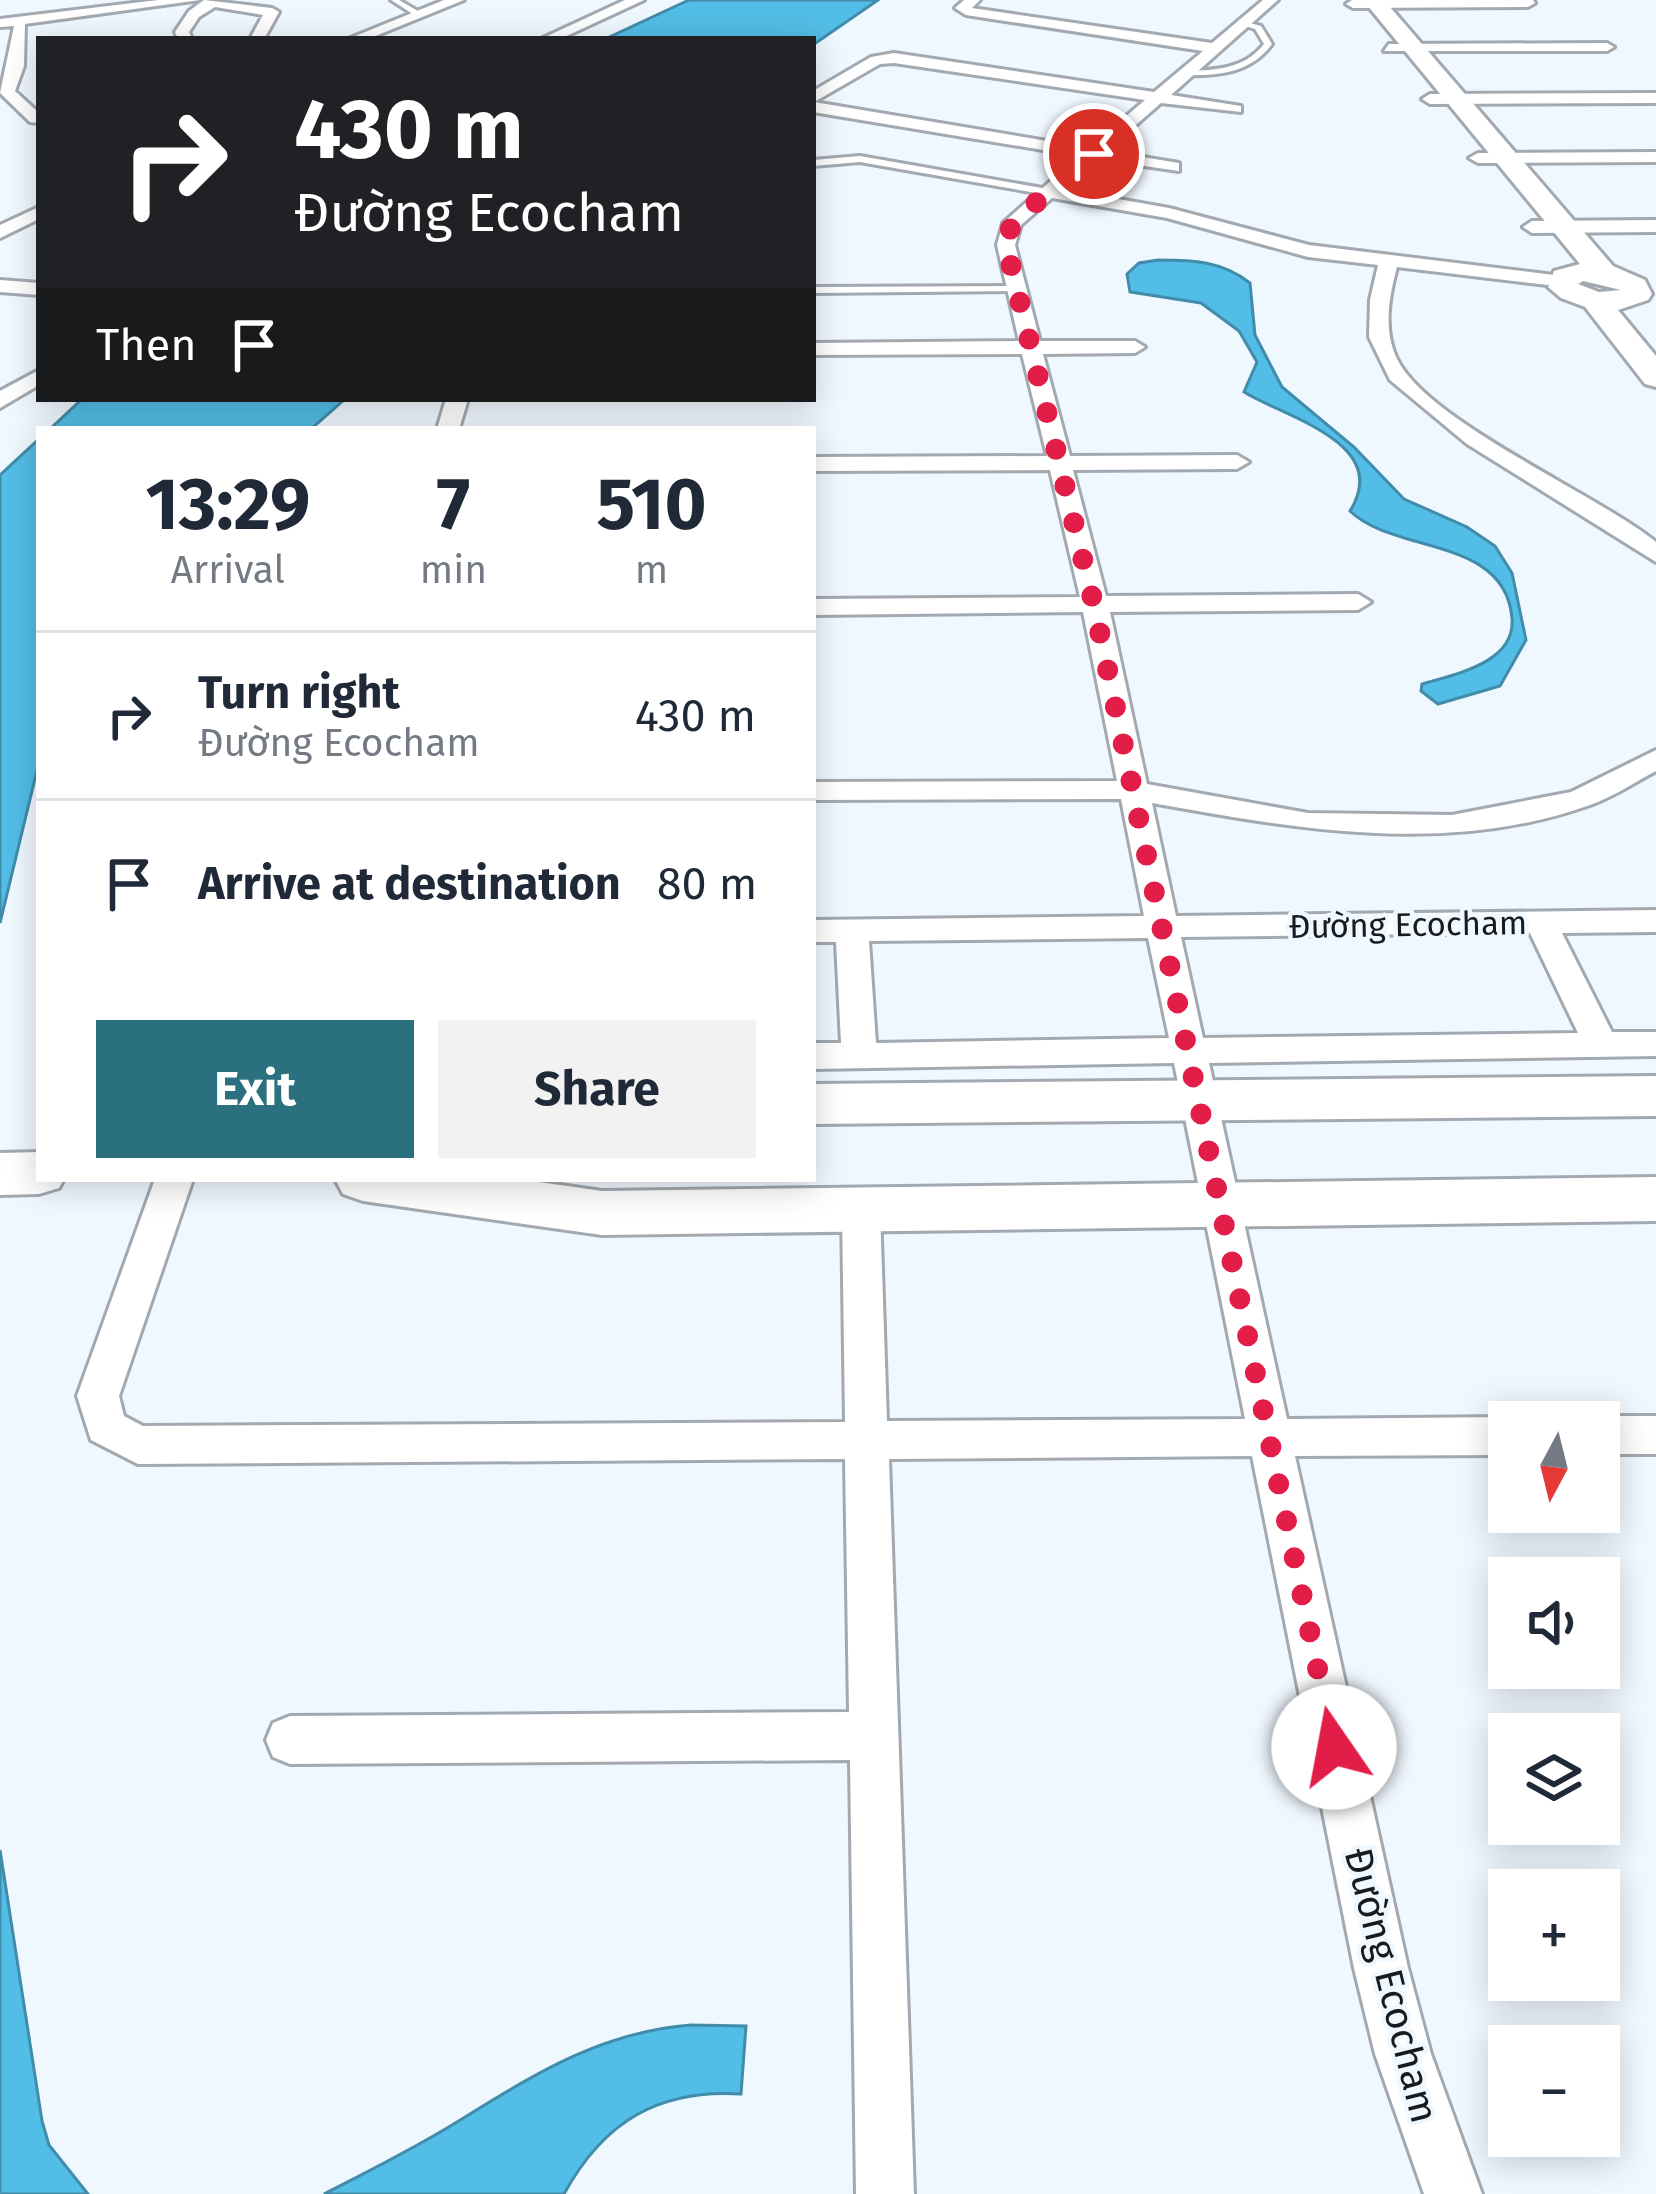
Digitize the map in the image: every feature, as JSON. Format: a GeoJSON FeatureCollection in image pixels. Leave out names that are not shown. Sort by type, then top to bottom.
{"type":"FeatureCollection","features":[{"type":"Feature","properties":{"kind":"street"},"geometry":{"type":"LineString","coordinates":[[363,36],[457,0]]}},
{"type":"Feature","properties":{"kind":"street"},"geometry":{"type":"LineString","coordinates":[[555,36],[637,0]]}},
{"type":"Feature","properties":{"kind":"street"},"geometry":{"type":"LineString","coordinates":[[973,0],[962,8],[1216,48]]}},
{"type":"Feature","properties":{"kind":"street"},"geometry":{"type":"LineString","coordinates":[[0,23],[206,1],[272,12],[259,36]]}},
{"type":"Feature","properties":{"kind":"street"},"geometry":{"type":"LineString","coordinates":[[184,36],[206,1]]}},
{"type":"Feature","properties":{"kind":"street"},"geometry":{"type":"LineString","coordinates":[[1363,2],[1528,3]]}},
{"type":"Feature","properties":{"kind":"street"},"geometry":{"type":"LineString","coordinates":[[1363,2],[1443,99],[1509,158],[1566,227],[1656,376]]}},
{"type":"Feature","properties":{"kind":"street","name":"Đường Ecocham"},"geometry":{"type":"LineString","coordinates":[[1255,7],[1216,48],[1006,233],[1094,605],[1381,1968],[1403,2054],[1453,2194]]}},
{"type":"Feature","properties":{"kind":"street"},"geometry":{"type":"LineString","coordinates":[[0,36],[21,31],[6,99],[36,118]]}},
{"type":"Feature","properties":{"kind":"street"},"geometry":{"type":"LineString","coordinates":[[1401,48],[1607,47]]}},
{"type":"Feature","properties":{"kind":"street"},"geometry":{"type":"LineString","coordinates":[[816,96],[876,60],[894,58],[1235,109]]}},
{"type":"Feature","properties":{"kind":"street"},"geometry":{"type":"LineString","coordinates":[[1443,99],[1656,98]]}},
{"type":"Feature","properties":{"kind":"street"},"geometry":{"type":"LineString","coordinates":[[1443,99],[1478,158],[1532,227],[1558,277]]}},
{"type":"Feature","properties":{"kind":"street"},"geometry":{"type":"LineString","coordinates":[[816,108],[1173,167]]}},
{"type":"Feature","properties":{"kind":"street"},"geometry":{"type":"LineString","coordinates":[[11,122],[36,119]]}},
{"type":"Feature","properties":{"kind":"street"},"geometry":{"type":"LineString","coordinates":[[1478,158],[1656,157]]}},
{"type":"Feature","properties":{"kind":"street"},"geometry":{"type":"LineString","coordinates":[[1048,192],[1169,212],[1308,251],[1388,263],[1558,277],[1640,291],[1656,332]]}},
{"type":"Feature","properties":{"kind":"street"},"geometry":{"type":"LineString","coordinates":[[0,232],[36,214]]}},
{"type":"Feature","properties":{"kind":"street"},"geometry":{"type":"LineString","coordinates":[[1532,227],[1656,226]]}},
{"type":"Feature","properties":{"kind":"street"},"geometry":{"type":"LineString","coordinates":[[1388,263],[1377,301],[1379,339],[1389,366],[1430,407],[1485,447],[1614,521],[1656,554]]}},
{"type":"Feature","properties":{"kind":"street"},"geometry":{"type":"LineString","coordinates":[[0,286],[36,289]]}},
{"type":"Feature","properties":{"kind":"street"},"geometry":{"type":"LineString","coordinates":[[816,349],[1135,346]]}},
{"type":"Feature","properties":{"kind":"street"},"geometry":{"type":"LineString","coordinates":[[0,401],[36,378]]}},
{"type":"Feature","properties":{"kind":"street"},"geometry":{"type":"LineString","coordinates":[[816,464],[1237,461]]}},
{"type":"Feature","properties":{"kind":"street"},"geometry":{"type":"LineString","coordinates":[[816,608],[1358,602]]}},
{"type":"Feature","properties":{"kind":"street"},"geometry":{"type":"LineString","coordinates":[[816,791],[1130,790],[1308,822],[1452,824],[1521,814],[1582,798],[1656,759]]}},
{"type":"Feature","properties":{"kind":"street","name":"Đường Ecocham"},"geometry":{"type":"LineString","coordinates":[[816,931],[1656,921]]}},
{"type":"Feature","properties":{"kind":"street"},"geometry":{"type":"LineString","coordinates":[[1541,922],[1600,1045]]}},
{"type":"Feature","properties":{"kind":"street"},"geometry":{"type":"LineString","coordinates":[[852,931],[860,1056]]}},
{"type":"Feature","properties":{"kind":"street"},"geometry":{"type":"LineString","coordinates":[[816,1104],[1656,1044]]}},
{"type":"Feature","properties":{"kind":"street"},"geometry":{"type":"LineString","coordinates":[[816,1056],[1656,1096]]}},
{"type":"Feature","properties":{"kind":"street"},"geometry":{"type":"LineString","coordinates":[[173,1182],[98,1396],[106,1427],[119,1438],[159,1448],[1488,1436]]}},
{"type":"Feature","properties":{"kind":"street"},"geometry":{"type":"LineString","coordinates":[[383,1182],[602,1214],[1656,1199]]}},
{"type":"Feature","properties":{"kind":"street"},"geometry":{"type":"LineString","coordinates":[[861,1209],[885,2194]]}},
{"type":"Feature","properties":{"kind":"street"},"geometry":{"type":"LineString","coordinates":[[1620,1435],[1656,1435]]}},
{"type":"Feature","properties":{"kind":"street"},"geometry":{"type":"LineString","coordinates":[[290,1740],[873,1736]]}},
{"type":"Feature","properties":{"kind":"lane"},"geometry":{"type":"LineString","coordinates":[[394,0],[419,14]]}},
{"type":"Feature","properties":{"kind":"lane"},"geometry":{"type":"LineString","coordinates":[[1186,73],[1226,71],[1262,53],[1268,44],[1255,7]]}},
{"type":"Feature","properties":{"kind":"lane"},"geometry":{"type":"LineString","coordinates":[[816,163],[860,160],[1048,192]]}},
{"type":"Feature","properties":{"kind":"lane"},"geometry":{"type":"LineString","coordinates":[[816,290],[1018,288]]}},
{"type":"Feature","properties":{"kind":"water"},"geometry":{"type":"Polygon","coordinates":[[[689,0],[878,0],[816,43],[816,36],[611,36],[689,0]]]}},
{"type":"Feature","properties":{"kind":"water"},"geometry":{"type":"Polygon","coordinates":[[[1139,263],[1207,263],[1250,283],[1255,335],[1282,387],[1354,447],[1404,499],[1467,527],[1495,546],[1512,573],[1526,640],[1500,686],[1438,704],[1421,691],[1422,684],[1466,671],[1504,646],[1512,618],[1505,592],[1490,573],[1469,559],[1369,525],[1350,511],[1359,487],[1357,467],[1328,435],[1244,392],[1257,362],[1239,331],[1201,303],[1130,292],[1127,274],[1139,263]]]}},
{"type":"Feature","properties":{"kind":"water"},"geometry":{"type":"Polygon","coordinates":[[[79,402],[342,402],[314,426],[53,426],[79,402]]]}},
{"type":"Feature","properties":{"kind":"water"},"geometry":{"type":"Polygon","coordinates":[[[36,442],[36,774],[0,923],[0,475],[36,442]]]}},
{"type":"Feature","properties":{"kind":"water"},"geometry":{"type":"Polygon","coordinates":[[[0,1850],[42,2121],[49,2145],[88,2194],[0,2194],[0,1850]]]}},
{"type":"Feature","properties":{"kind":"water"},"geometry":{"type":"Polygon","coordinates":[[[691,2025],[746,2026],[741,2094],[684,2097],[637,2115],[597,2147],[564,2194],[324,2194],[563,2061],[624,2037],[691,2025]]]}},
{"type":"Feature","properties":{"kind":"route"},"geometry":{"type":"LineString","coordinates":[[1094,154],[1012,223],[1006,245],[1094,605],[1334,1747]]}}]}
